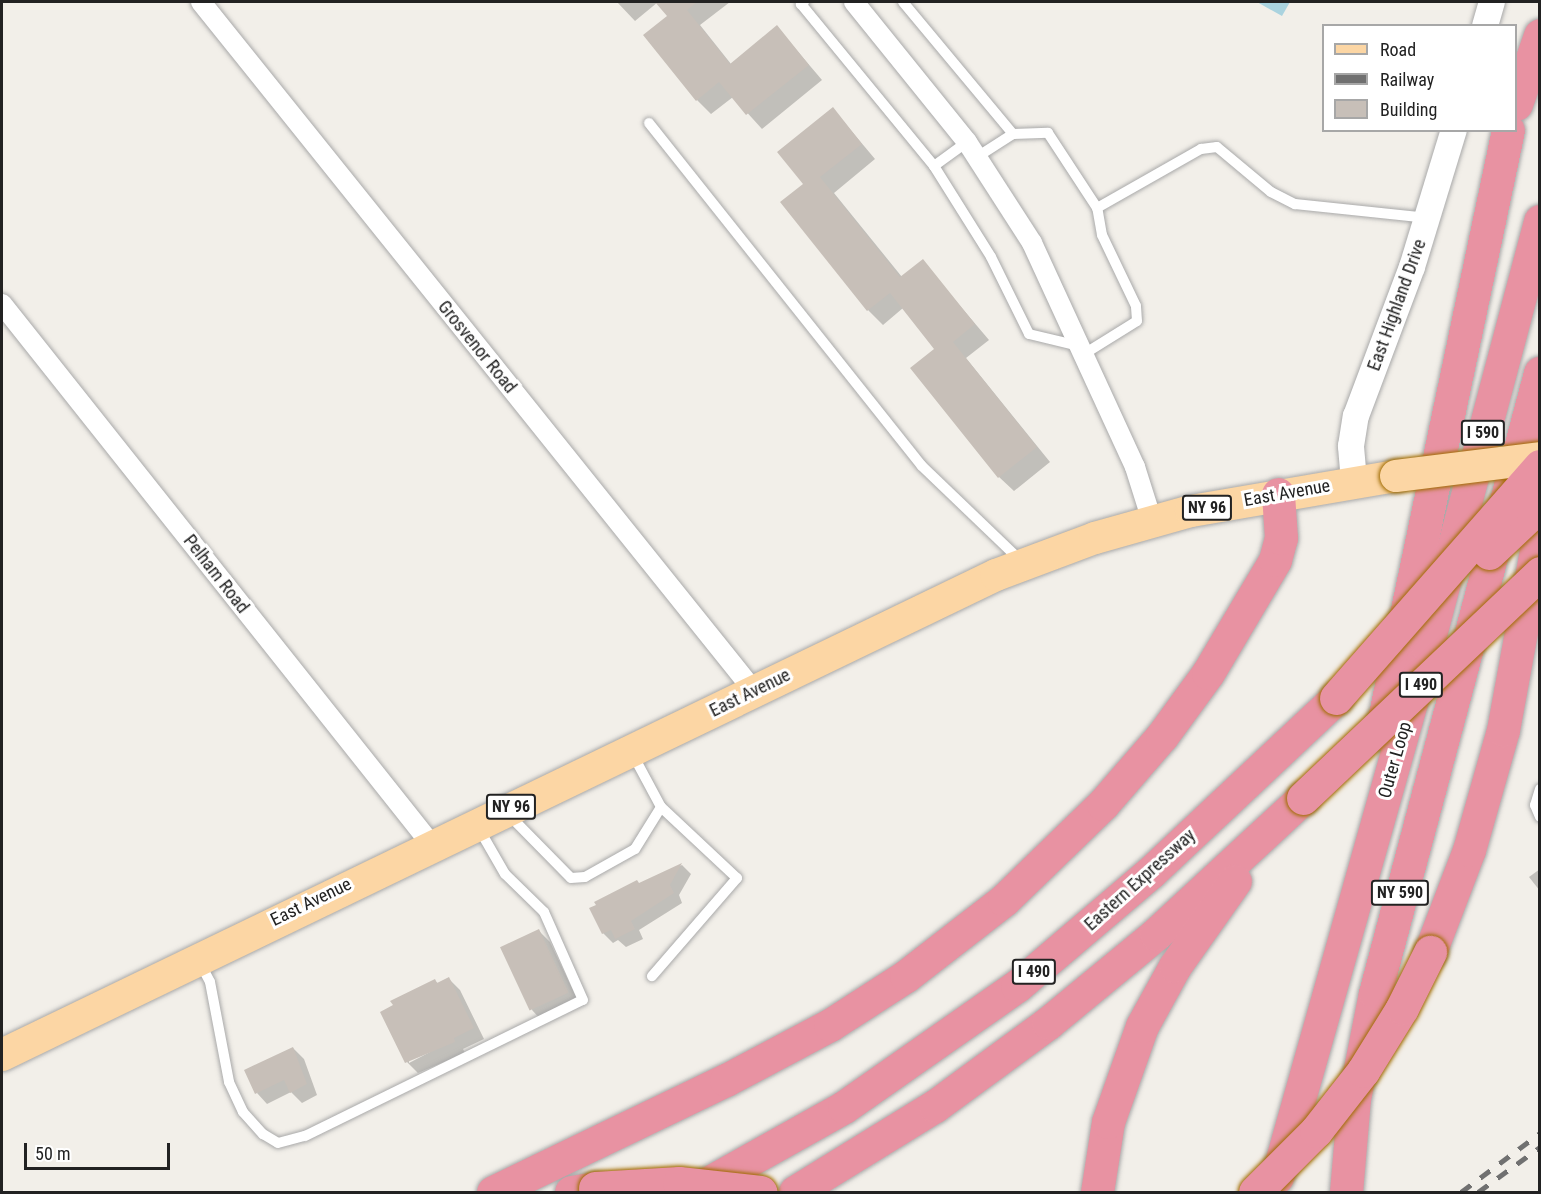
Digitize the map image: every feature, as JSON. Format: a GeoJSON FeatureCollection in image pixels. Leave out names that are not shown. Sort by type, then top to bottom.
{"type":"FeatureCollection","features":[{"type":"Feature","properties":{"kind":"highway"},"geometry":{"type":"LineString","coordinates":[[1517,98],[1539,35]]}},
{"type":"Feature","properties":{"kind":"highway"},"geometry":{"type":"LineString","coordinates":[[1308,1064],[1415,582],[1508,132]]}},
{"type":"Feature","properties":{"kind":"highway","name":"Outer Loop"},"geometry":{"type":"LineString","coordinates":[[1273,1192],[1427,646],[1539,221]]}},
{"type":"Feature","properties":{"kind":"highway","name":"I 590"},"geometry":{"type":"LineString","coordinates":[[1478,598],[1539,373]]}},
{"type":"Feature","properties":{"kind":"highway"},"geometry":{"type":"LineString","coordinates":[[1336,698],[1539,466]]}},
{"type":"Feature","properties":{"kind":"highway"},"geometry":{"type":"LineString","coordinates":[[493,1192],[726,1080],[830,1025],[906,976],[1004,900],[1057,852],[1119,787],[1213,666],[1275,560],[1281,531],[1278,494]]}},
{"type":"Feature","properties":{"kind":"highway","name":"Eastern Expressway"},"geometry":{"type":"LineString","coordinates":[[692,1192],[836,1112],[998,1000],[1126,895],[1539,505]]}},
{"type":"Feature","properties":{"kind":"highway"},"geometry":{"type":"LineString","coordinates":[[1255,1192],[1306,1143],[1354,1084],[1402,1008],[1430,952],[1462,870],[1493,767],[1516,672],[1539,528]]}},
{"type":"Feature","properties":{"kind":"highway","name":"I 490"},"geometry":{"type":"LineString","coordinates":[[795,1192],[926,1113],[1048,1023],[1156,934],[1303,798],[1539,573]]}},
{"type":"Feature","properties":{"kind":"highway","name":"NY 590"},"geometry":{"type":"LineString","coordinates":[[1346,1192],[1354,1099],[1367,1028],[1478,598]]}},
{"type":"Feature","properties":{"kind":"highway"},"geometry":{"type":"LineString","coordinates":[[1097,1192],[1116,1097],[1150,1010],[1215,909],[1303,798]]}},
{"type":"Feature","properties":{"kind":"highway"},"geometry":{"type":"LineString","coordinates":[[583,1190],[679,1183],[761,1192]]}},
{"type":"Feature","properties":{"kind":"main road","name":"East Avenue"},"geometry":{"type":"LineString","coordinates":[[2,1055],[197,957],[431,844],[1023,564],[1152,521],[1278,494],[1354,481],[1539,458]]}},
{"type":"Feature","properties":{"kind":"street","name":"Grosvenor Road"},"geometry":{"type":"LineString","coordinates":[[201,2],[754,691]]}},
{"type":"Feature","properties":{"kind":"street"},"geometry":{"type":"LineString","coordinates":[[854,2],[972,150],[1032,243],[1135,467],[1152,521]]}},
{"type":"Feature","properties":{"kind":"street"},"geometry":{"type":"LineString","coordinates":[[1486,24],[1492,2]]}},
{"type":"Feature","properties":{"kind":"street","name":"East Highland Drive"},"geometry":{"type":"LineString","coordinates":[[1354,481],[1351,446],[1356,416],[1428,218],[1453,132]]}},
{"type":"Feature","properties":{"kind":"street","name":"Pelham Road"},"geometry":{"type":"LineString","coordinates":[[2,304],[431,844]]}},
{"type":"Feature","properties":{"kind":"lane"},"geometry":{"type":"LineString","coordinates":[[801,2],[934,166],[991,257],[1029,334],[1082,350],[1137,321],[1136,306],[1102,234],[1097,208],[1048,132],[1013,134],[934,166]]}},
{"type":"Feature","properties":{"kind":"lane"},"geometry":{"type":"LineString","coordinates":[[903,2],[1013,134]]}},
{"type":"Feature","properties":{"kind":"lane"},"geometry":{"type":"LineString","coordinates":[[649,123],[922,466],[1023,564]]}},
{"type":"Feature","properties":{"kind":"lane"},"geometry":{"type":"LineString","coordinates":[[1097,208],[1201,149],[1217,147],[1271,192],[1295,204],[1428,218]]}},
{"type":"Feature","properties":{"kind":"lane"},"geometry":{"type":"LineString","coordinates":[[631,750],[661,807],[737,878],[652,976]]}},
{"type":"Feature","properties":{"kind":"lane"},"geometry":{"type":"LineString","coordinates":[[1539,789],[1535,805],[1539,817]]}},
{"type":"Feature","properties":{"kind":"lane"},"geometry":{"type":"LineString","coordinates":[[504,810],[571,878],[585,877],[635,849],[661,807]]}},
{"type":"Feature","properties":{"kind":"lane"},"geometry":{"type":"LineString","coordinates":[[197,957],[210,982],[229,1082],[243,1112],[262,1134],[278,1143],[305,1136],[583,1000],[544,912],[505,874],[489,852],[476,823]]}},
{"type":"Feature","properties":{"kind":"water"},"geometry":{"type":"Polygon","coordinates":[[[1257,2],[1290,2],[1282,16],[1257,2]]]}},
{"type":"Feature","properties":{"kind":"building"},"geometry":{"type":"Polygon","coordinates":[[[655,2],[697,2],[687,10],[730,64],[777,25],[809,65],[746,115],[719,82],[696,101],[643,35],[667,16],[655,2]]]}},
{"type":"Feature","properties":{"kind":"building"},"geometry":{"type":"Polygon","coordinates":[[[833,107],[862,144],[820,177],[900,277],[923,259],[975,324],[953,342],[1037,447],[998,478],[910,368],[934,349],[890,293],[867,311],[780,202],[803,184],[777,152],[833,107]]]}},
{"type":"Feature","properties":{"kind":"building"},"geometry":{"type":"Polygon","coordinates":[[[682,863],[670,885],[674,893],[631,921],[635,929],[615,939],[611,930],[602,934],[589,908],[596,905],[594,902],[637,880],[639,883],[682,863]]]}},
{"type":"Feature","properties":{"kind":"building"},"geometry":{"type":"Polygon","coordinates":[[[539,929],[569,992],[530,1011],[500,947],[539,929]]]}},
{"type":"Feature","properties":{"kind":"building"},"geometry":{"type":"Polygon","coordinates":[[[449,977],[474,1028],[454,1038],[455,1042],[405,1063],[380,1012],[393,1005],[390,1001],[435,979],[437,983],[449,977]]]}},
{"type":"Feature","properties":{"kind":"building"},"geometry":{"type":"Polygon","coordinates":[[[293,1047],[307,1084],[290,1093],[284,1080],[255,1094],[244,1070],[293,1047]]]}},
{"type":"Feature","properties":{"kind":"railway"},"geometry":{"type":"LineString","coordinates":[[1461,1192],[1540,1133]]}},
{"type":"Feature","properties":{"kind":"railway"},"geometry":{"type":"LineString","coordinates":[[1478,1192],[1540,1147]]}}]}
